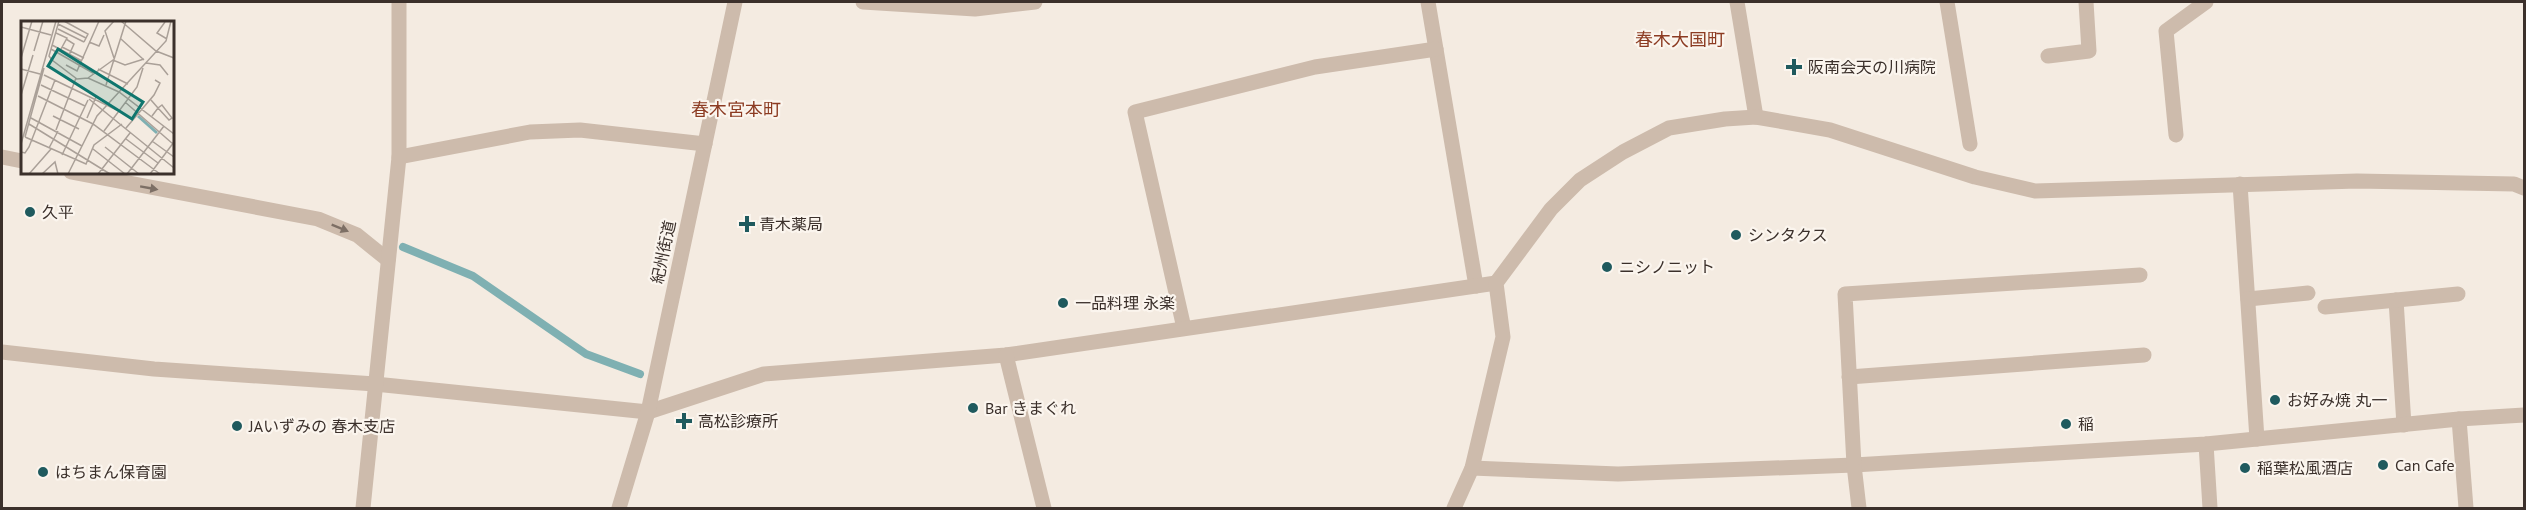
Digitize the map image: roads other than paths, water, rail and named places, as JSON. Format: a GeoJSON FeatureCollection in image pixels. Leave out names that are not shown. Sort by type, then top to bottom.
{"type":"FeatureCollection","features":[{"type":"Feature","properties":{"kind":"street"},"geometry":{"type":"LineString","coordinates":[[363,508],[399,157],[399,2]]}},
{"type":"Feature","properties":{"kind":"street","name":"紀州街道"},"geometry":{"type":"LineString","coordinates":[[620,508],[648,411],[735,2]]}},
{"type":"Feature","properties":{"kind":"street"},"geometry":{"type":"LineString","coordinates":[[863,2],[975,9],[1035,2]]}},
{"type":"Feature","properties":{"kind":"street"},"geometry":{"type":"LineString","coordinates":[[1428,2],[1476,286]]}},
{"type":"Feature","properties":{"kind":"street"},"geometry":{"type":"LineString","coordinates":[[1737,2],[1756,117]]}},
{"type":"Feature","properties":{"kind":"street"},"geometry":{"type":"LineString","coordinates":[[1947,2],[1970,144]]}},
{"type":"Feature","properties":{"kind":"street"},"geometry":{"type":"LineString","coordinates":[[2048,56],[2089,51],[2086,2]]}},
{"type":"Feature","properties":{"kind":"street"},"geometry":{"type":"LineString","coordinates":[[2176,135],[2166,31],[2206,2]]}},
{"type":"Feature","properties":{"kind":"street"},"geometry":{"type":"LineString","coordinates":[[1184,328],[1135,112],[1316,67],[1436,49]]}},
{"type":"Feature","properties":{"kind":"street"},"geometry":{"type":"LineString","coordinates":[[1454,508],[1472,468],[1503,337],[1496,283],[1551,209],[1580,180],[1623,152],[1669,128],[1725,119],[1756,117],[1830,130],[1975,177],[2035,191],[2357,181],[2514,184],[2524,188]]}},
{"type":"Feature","properties":{"kind":"street"},"geometry":{"type":"LineString","coordinates":[[399,157],[530,132],[579,130],[705,144]]}},
{"type":"Feature","properties":{"kind":"street"},"geometry":{"type":"LineString","coordinates":[[2,157],[21,161]]}},
{"type":"Feature","properties":{"kind":"street"},"geometry":{"type":"LineString","coordinates":[[82,174],[318,219],[357,235],[388,260]]}},
{"type":"Feature","properties":{"kind":"street"},"geometry":{"type":"LineString","coordinates":[[2240,184],[2257,439]]}},
{"type":"Feature","properties":{"kind":"street"},"geometry":{"type":"LineString","coordinates":[[1859,508],[1854,465],[1845,294],[2140,275]]}},
{"type":"Feature","properties":{"kind":"street"},"geometry":{"type":"LineString","coordinates":[[2,352],[154,369],[375,384],[648,411],[764,374],[1006,355],[1496,283]]}},
{"type":"Feature","properties":{"kind":"street"},"geometry":{"type":"LineString","coordinates":[[2248,299],[2308,293]]}},
{"type":"Feature","properties":{"kind":"street"},"geometry":{"type":"LineString","coordinates":[[2325,307],[2457,294]]}},
{"type":"Feature","properties":{"kind":"street"},"geometry":{"type":"LineString","coordinates":[[2396,300],[2404,424]]}},
{"type":"Feature","properties":{"kind":"street"},"geometry":{"type":"LineString","coordinates":[[1006,355],[1044,508]]}},
{"type":"Feature","properties":{"kind":"street"},"geometry":{"type":"LineString","coordinates":[[1849,377],[2144,355]]}},
{"type":"Feature","properties":{"kind":"street"},"geometry":{"type":"LineString","coordinates":[[1472,468],[1618,474],[1854,465],[2206,444],[2404,424],[2524,415]]}},
{"type":"Feature","properties":{"kind":"street"},"geometry":{"type":"LineString","coordinates":[[2459,419],[2466,508]]}},
{"type":"Feature","properties":{"kind":"street"},"geometry":{"type":"LineString","coordinates":[[2206,444],[2210,508]]}},
{"type":"Feature","properties":{"kind":"waterway"},"geometry":{"type":"LineString","coordinates":[[403,247],[473,276],[586,354],[640,374]]}},
{"type":"Feature","properties":{"kind":"place","name":"阪南会天の川病院"},"geometry":{"type":"Point","coordinates":[1794,67]}},
{"type":"Feature","properties":{"kind":"place","name":"久平"},"geometry":{"type":"Point","coordinates":[30,212]}},
{"type":"Feature","properties":{"kind":"place","name":"青木薬局"},"geometry":{"type":"Point","coordinates":[747,224]}},
{"type":"Feature","properties":{"kind":"place","name":"シンタクス"},"geometry":{"type":"Point","coordinates":[1736,235]}},
{"type":"Feature","properties":{"kind":"place","name":"ニシノニット"},"geometry":{"type":"Point","coordinates":[1607,267]}},
{"type":"Feature","properties":{"kind":"place","name":"一品料理 永楽"},"geometry":{"type":"Point","coordinates":[1063,303]}},
{"type":"Feature","properties":{"kind":"place","name":"お好み焼 丸一"},"geometry":{"type":"Point","coordinates":[2275,400]}},
{"type":"Feature","properties":{"kind":"place","name":"Bar きまぐれ"},"geometry":{"type":"Point","coordinates":[973,408]}},
{"type":"Feature","properties":{"kind":"place","name":"高松診療所"},"geometry":{"type":"Point","coordinates":[684,421]}},
{"type":"Feature","properties":{"kind":"place","name":"稲"},"geometry":{"type":"Point","coordinates":[2066,424]}},
{"type":"Feature","properties":{"kind":"place","name":"JAいずみの 春木支店"},"geometry":{"type":"Point","coordinates":[237,426]}},
{"type":"Feature","properties":{"kind":"place","name":"Can Cafe"},"geometry":{"type":"Point","coordinates":[2383,465]}},
{"type":"Feature","properties":{"kind":"place","name":"稲葉松風酒店"},"geometry":{"type":"Point","coordinates":[2245,468]}},
{"type":"Feature","properties":{"kind":"place","name":"はちまん保育園"},"geometry":{"type":"Point","coordinates":[43,472]}},
{"type":"Feature","properties":{"kind":"district","name":"春木大国町"},"geometry":{"type":"Point","coordinates":[1680,40]}},
{"type":"Feature","properties":{"kind":"district","name":"春木宮本町"},"geometry":{"type":"Point","coordinates":[736,110]}}]}
